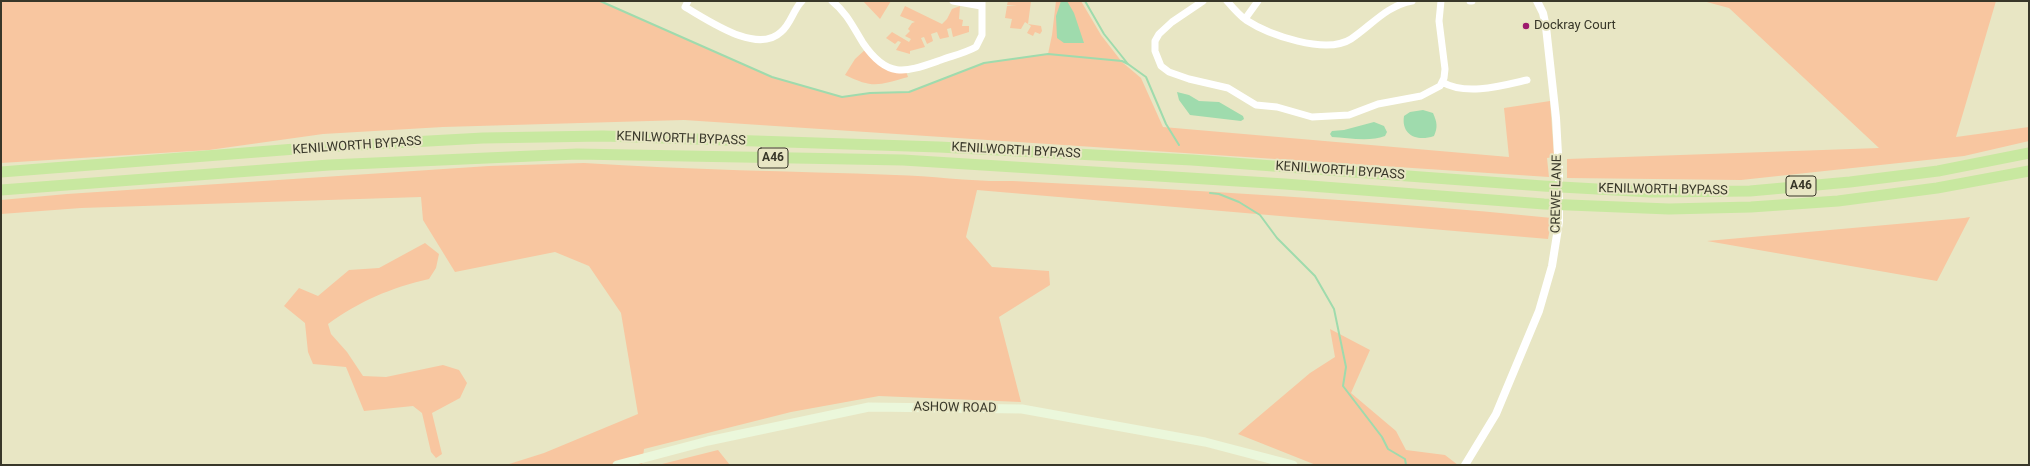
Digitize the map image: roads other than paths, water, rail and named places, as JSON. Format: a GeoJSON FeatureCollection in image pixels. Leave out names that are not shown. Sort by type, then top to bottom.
{"type":"FeatureCollection","features":[{"type":"Feature","properties":{"kind":"highway","name":"KENILWORTH BYPASS"},"geometry":{"type":"LineString","coordinates":[[1,172],[360,145],[483,138],[603,136],[939,147],[1192,160],[1570,188],[1651,192],[1750,191],[1866,180],[1938,171],[2029,153]]}},
{"type":"Feature","properties":{"kind":"highway","name":"KENILWORTH BYPASS"},"geometry":{"type":"LineString","coordinates":[[1,190],[329,164],[577,154],[903,160],[1285,184],[1572,206],[1684,209],[1751,207],[1830,202],[1937,188],[2029,171]]}},
{"type":"Feature","properties":{"kind":"main road","name":"ASHOW ROAD"},"geometry":{"type":"LineString","coordinates":[[617,465],[708,440],[869,407],[1022,409],[1205,442],[1293,465]]}},
{"type":"Feature","properties":{"kind":"street"},"geometry":{"type":"LineString","coordinates":[[686,4],[722,28],[759,40],[771,39],[780,34],[802,1]]}},
{"type":"Feature","properties":{"kind":"street"},"geometry":{"type":"LineString","coordinates":[[832,1],[845,13],[863,43],[876,57],[890,68],[906,71],[976,47],[982,35],[981,4],[953,1]]}},
{"type":"Feature","properties":{"kind":"street"},"geometry":{"type":"LineString","coordinates":[[1203,1],[1172,22],[1159,34],[1154,46],[1158,62],[1170,72],[1190,79],[1228,88],[1256,105],[1270,106],[1312,117],[1349,115],[1378,104],[1427,94],[1440,86],[1445,70],[1439,21],[1441,1]]}},
{"type":"Feature","properties":{"kind":"street"},"geometry":{"type":"LineString","coordinates":[[1226,1],[1245,19],[1265,31],[1294,40],[1333,45],[1349,40],[1391,8],[1412,1]]}},
{"type":"Feature","properties":{"kind":"street"},"geometry":{"type":"LineString","coordinates":[[1245,19],[1258,1]]}},
{"type":"Feature","properties":{"kind":"street","name":"CREWE LANE"},"geometry":{"type":"LineString","coordinates":[[1465,465],[1496,414],[1538,311],[1552,266],[1559,222],[1556,118],[1546,27],[1543,13],[1537,1]]}},
{"type":"Feature","properties":{"kind":"street"},"geometry":{"type":"LineString","coordinates":[[1442,82],[1455,88],[1471,88],[1527,80]]}},
{"type":"Feature","properties":{"kind":"waterway"},"geometry":{"type":"LineString","coordinates":[[600,1],[772,77],[842,97],[870,93],[909,92],[984,63],[1048,54],[1122,61],[1128,64]]}},
{"type":"Feature","properties":{"kind":"waterway"},"geometry":{"type":"LineString","coordinates":[[1085,1],[1104,34],[1128,64],[1146,77],[1166,124],[1179,145]]}},
{"type":"Feature","properties":{"kind":"waterway"},"geometry":{"type":"LineString","coordinates":[[1210,193],[1219,194],[1239,202],[1260,215],[1277,238],[1315,276],[1334,309],[1346,367],[1343,386],[1382,437],[1388,449],[1405,459],[1406,465]]}},
{"type":"Feature","properties":{"kind":"place","name":"Dockray Court"},"geometry":{"type":"Point","coordinates":[1526,26]}}]}
